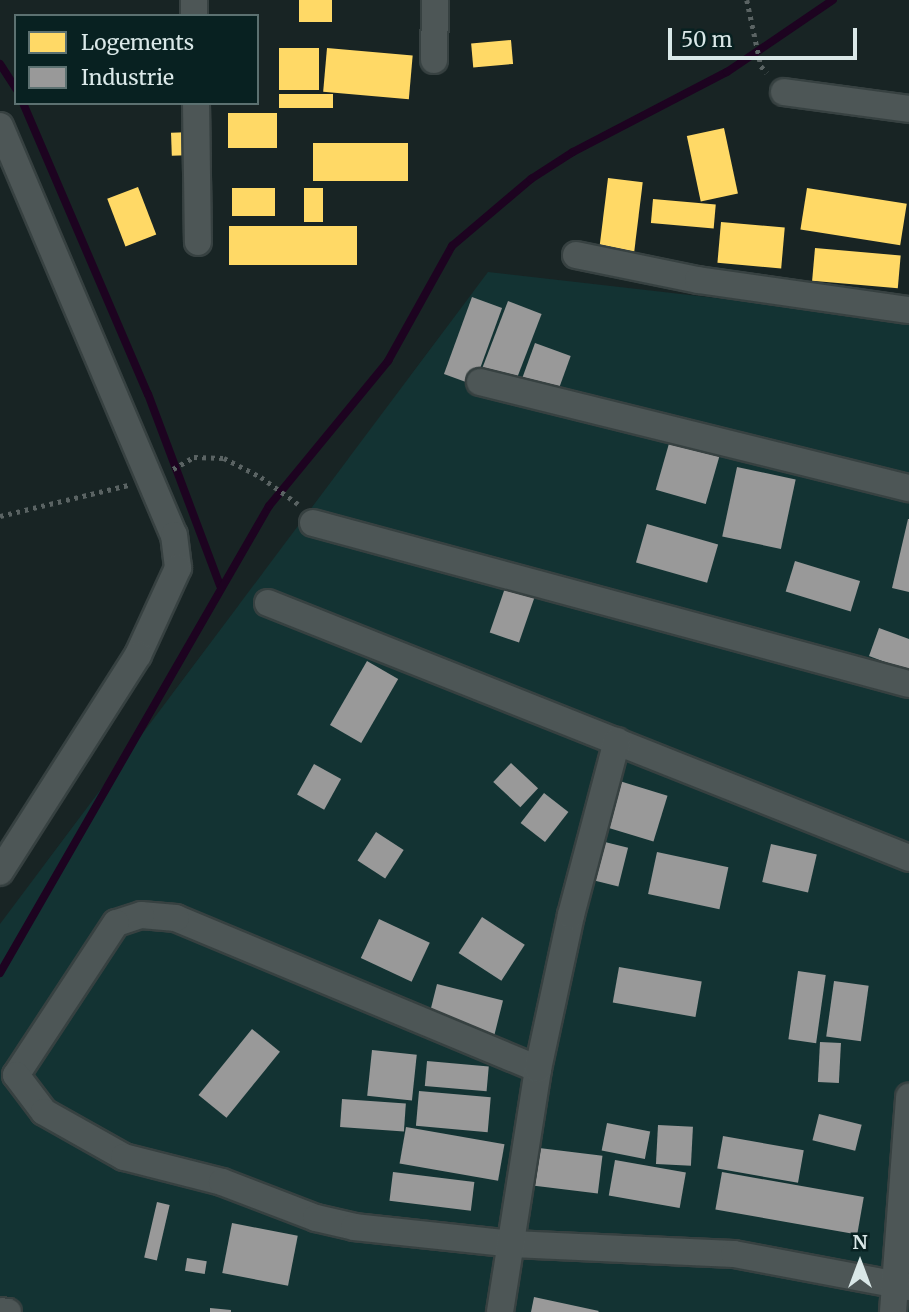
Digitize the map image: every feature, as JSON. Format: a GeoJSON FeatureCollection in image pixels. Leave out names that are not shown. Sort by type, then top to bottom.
{"type":"FeatureCollection","features":[{"type":"Feature","properties":{"kind":"street"},"geometry":{"type":"LineString","coordinates":[[434,60],[435,0]]}},
{"type":"Feature","properties":{"kind":"street"},"geometry":{"type":"LineString","coordinates":[[784,93],[909,109]]}},
{"type":"Feature","properties":{"kind":"street"},"geometry":{"type":"LineString","coordinates":[[195,105],[198,242]]}},
{"type":"Feature","properties":{"kind":"street"},"geometry":{"type":"LineString","coordinates":[[0,126],[148,480],[174,535],[178,568],[138,655],[0,872]]}},
{"type":"Feature","properties":{"kind":"street"},"geometry":{"type":"LineString","coordinates":[[576,255],[698,280],[909,310]]}},
{"type":"Feature","properties":{"kind":"street"},"geometry":{"type":"LineString","coordinates":[[480,382],[909,488]]}},
{"type":"Feature","properties":{"kind":"street"},"geometry":{"type":"LineString","coordinates":[[313,523],[909,684]]}},
{"type":"Feature","properties":{"kind":"street"},"geometry":{"type":"LineString","coordinates":[[268,603],[909,858]]}},
{"type":"Feature","properties":{"kind":"street"},"geometry":{"type":"LineString","coordinates":[[500,1312],[538,1069],[571,915],[617,741]]}},
{"type":"Feature","properties":{"kind":"street"},"geometry":{"type":"LineString","coordinates":[[538,1069],[176,918],[141,915],[116,923],[16,1075],[44,1112],[124,1157],[222,1182],[316,1218],[354,1227],[512,1244],[734,1254],[904,1285]]}},
{"type":"Feature","properties":{"kind":"street"},"geometry":{"type":"LineString","coordinates":[[893,1312],[904,1285],[909,1097]]}},
{"type":"Feature","properties":{"kind":"street"},"geometry":{"type":"LineString","coordinates":[[0,1311],[8,1312]]}},
{"type":"Feature","properties":{"kind":"path"},"geometry":{"type":"LineString","coordinates":[[747,0],[761,66]]}},
{"type":"Feature","properties":{"kind":"path"},"geometry":{"type":"LineString","coordinates":[[194,457],[224,458],[261,477],[293,498]]}},
{"type":"Feature","properties":{"kind":"path"},"geometry":{"type":"LineString","coordinates":[[0,516],[148,480]]}},
{"type":"Feature","properties":{"kind":"shaded area"},"geometry":{"type":"Polygon","coordinates":[[[488,272],[909,320],[909,1312],[0,1312],[0,924],[488,272]]]}},
{"type":"Feature","properties":{"kind":"building: Logements"},"geometry":{"type":"Polygon","coordinates":[[[299,0],[332,0],[332,22],[299,22],[299,0]]]}},
{"type":"Feature","properties":{"kind":"building: Logements"},"geometry":{"type":"Polygon","coordinates":[[[511,40],[513,64],[473,67],[471,43],[511,40]]]}},
{"type":"Feature","properties":{"kind":"building: Logements"},"geometry":{"type":"Polygon","coordinates":[[[279,48],[319,48],[319,90],[279,90],[279,48]]]}},
{"type":"Feature","properties":{"kind":"building: Logements"},"geometry":{"type":"Polygon","coordinates":[[[327,48],[413,55],[409,99],[323,92],[327,48]]]}},
{"type":"Feature","properties":{"kind":"building: Logements"},"geometry":{"type":"Polygon","coordinates":[[[279,94],[333,94],[333,108],[279,108],[279,94]]]}},
{"type":"Feature","properties":{"kind":"building: Logements"},"geometry":{"type":"Polygon","coordinates":[[[228,113],[277,113],[277,148],[228,148],[228,113]]]}},
{"type":"Feature","properties":{"kind":"building: Logements"},"geometry":{"type":"Polygon","coordinates":[[[724,128],[738,194],[701,201],[687,136],[724,128]]]}},
{"type":"Feature","properties":{"kind":"building: Logements"},"geometry":{"type":"Polygon","coordinates":[[[193,132],[194,155],[172,156],[171,133],[193,132]]]}},
{"type":"Feature","properties":{"kind":"building: Logements"},"geometry":{"type":"Polygon","coordinates":[[[313,143],[408,143],[408,181],[313,181],[313,143]]]}},
{"type":"Feature","properties":{"kind":"building: Logements"},"geometry":{"type":"Polygon","coordinates":[[[608,178],[643,182],[634,252],[599,247],[608,178]]]}},
{"type":"Feature","properties":{"kind":"building: Logements"},"geometry":{"type":"Polygon","coordinates":[[[138,187],[156,235],[125,246],[107,199],[138,187]]]}},
{"type":"Feature","properties":{"kind":"building: Logements"},"geometry":{"type":"Polygon","coordinates":[[[232,188],[275,188],[275,216],[232,216],[232,188]]]}},
{"type":"Feature","properties":{"kind":"building: Logements"},"geometry":{"type":"Polygon","coordinates":[[[304,188],[323,188],[323,222],[304,222],[304,188]]]}},
{"type":"Feature","properties":{"kind":"building: Logements"},"geometry":{"type":"Polygon","coordinates":[[[807,188],[907,204],[900,245],[800,229],[807,188]]]}},
{"type":"Feature","properties":{"kind":"building: Logements"},"geometry":{"type":"Polygon","coordinates":[[[653,199],[716,204],[714,228],[651,223],[653,199]]]}},
{"type":"Feature","properties":{"kind":"building: Logements"},"geometry":{"type":"Polygon","coordinates":[[[721,222],[785,228],[781,268],[717,263],[721,222]]]}},
{"type":"Feature","properties":{"kind":"building: Logements"},"geometry":{"type":"Polygon","coordinates":[[[229,226],[357,226],[357,265],[229,265],[229,226]]]}},
{"type":"Feature","properties":{"kind":"building: Logements"},"geometry":{"type":"Polygon","coordinates":[[[815,248],[901,255],[898,288],[812,281],[815,248]]]}},
{"type":"Feature","properties":{"kind":"building: Industrie"},"geometry":{"type":"Polygon","coordinates":[[[472,297],[502,308],[474,385],[444,374],[472,297]]]}},
{"type":"Feature","properties":{"kind":"building: Industrie"},"geometry":{"type":"Polygon","coordinates":[[[508,301],[542,314],[514,386],[480,373],[508,301]]]}},
{"type":"Feature","properties":{"kind":"building: Industrie"},"geometry":{"type":"Polygon","coordinates":[[[535,343],[571,356],[555,400],[519,387],[535,343]]]}},
{"type":"Feature","properties":{"kind":"building: Industrie"},"geometry":{"type":"Polygon","coordinates":[[[672,433],[722,447],[706,504],[656,490],[672,433]]]}},
{"type":"Feature","properties":{"kind":"building: Industrie"},"geometry":{"type":"Polygon","coordinates":[[[737,467],[796,479],[781,549],[722,536],[737,467]]]}},
{"type":"Feature","properties":{"kind":"building: Industrie"},"geometry":{"type":"Polygon","coordinates":[[[909,519],[909,592],[892,588],[909,519]]]}},
{"type":"Feature","properties":{"kind":"building: Industrie"},"geometry":{"type":"Polygon","coordinates":[[[647,524],[718,544],[707,583],[636,562],[647,524]]]}},
{"type":"Feature","properties":{"kind":"building: Industrie"},"geometry":{"type":"Polygon","coordinates":[[[795,561],[860,581],[851,611],[786,592],[795,561]]]}},
{"type":"Feature","properties":{"kind":"building: Industrie"},"geometry":{"type":"Polygon","coordinates":[[[505,588],[534,598],[519,643],[490,632],[505,588]]]}},
{"type":"Feature","properties":{"kind":"building: Industrie"},"geometry":{"type":"Polygon","coordinates":[[[879,628],[909,639],[909,671],[869,656],[879,628]]]}},
{"type":"Feature","properties":{"kind":"building: Industrie"},"geometry":{"type":"Polygon","coordinates":[[[367,661],[398,679],[361,743],[330,725],[367,661]]]}},
{"type":"Feature","properties":{"kind":"building: Industrie"},"geometry":{"type":"Polygon","coordinates":[[[511,763],[538,788],[520,807],[493,782],[511,763]]]}},
{"type":"Feature","properties":{"kind":"building: Industrie"},"geometry":{"type":"Polygon","coordinates":[[[314,764],[341,779],[324,810],[297,795],[314,764]]]}},
{"type":"Feature","properties":{"kind":"building: Industrie"},"geometry":{"type":"Polygon","coordinates":[[[613,779],[668,796],[653,842],[599,825],[613,779]]]}},
{"type":"Feature","properties":{"kind":"building: Industrie"},"geometry":{"type":"Polygon","coordinates":[[[544,793],[568,812],[545,842],[521,823],[544,793]]]}},
{"type":"Feature","properties":{"kind":"building: Industrie"},"geometry":{"type":"Polygon","coordinates":[[[376,832],[404,850],[385,878],[357,861],[376,832]]]}},
{"type":"Feature","properties":{"kind":"building: Industrie"},"geometry":{"type":"Polygon","coordinates":[[[597,840],[628,848],[618,887],[587,879],[597,840]]]}},
{"type":"Feature","properties":{"kind":"building: Industrie"},"geometry":{"type":"Polygon","coordinates":[[[771,844],[817,855],[808,893],[762,882],[771,844]]]}},
{"type":"Feature","properties":{"kind":"building: Industrie"},"geometry":{"type":"Polygon","coordinates":[[[657,852],[728,867],[719,909],[648,894],[657,852]]]}},
{"type":"Feature","properties":{"kind":"building: Industrie"},"geometry":{"type":"Polygon","coordinates":[[[482,917],[525,945],[501,981],[459,953],[482,917]]]}},
{"type":"Feature","properties":{"kind":"building: Industrie"},"geometry":{"type":"Polygon","coordinates":[[[379,919],[430,943],[412,982],[361,958],[379,919]]]}},
{"type":"Feature","properties":{"kind":"building: Industrie"},"geometry":{"type":"Polygon","coordinates":[[[619,967],[702,982],[695,1017],[613,1002],[619,967]]]}},
{"type":"Feature","properties":{"kind":"building: Industrie"},"geometry":{"type":"Polygon","coordinates":[[[798,971],[826,975],[816,1043],[788,1039],[798,971]]]}},
{"type":"Feature","properties":{"kind":"building: Industrie"},"geometry":{"type":"Polygon","coordinates":[[[834,981],[869,986],[861,1041],[826,1036],[834,981]]]}},
{"type":"Feature","properties":{"kind":"building: Industrie"},"geometry":{"type":"Polygon","coordinates":[[[437,984],[503,1000],[495,1034],[429,1018],[437,984]]]}},
{"type":"Feature","properties":{"kind":"building: Industrie"},"geometry":{"type":"Polygon","coordinates":[[[252,1029],[280,1052],[226,1118],[199,1095],[252,1029]]]}},
{"type":"Feature","properties":{"kind":"building: Industrie"},"geometry":{"type":"Polygon","coordinates":[[[820,1042],[841,1043],[839,1083],[818,1082],[820,1042]]]}},
{"type":"Feature","properties":{"kind":"building: Industrie"},"geometry":{"type":"Polygon","coordinates":[[[372,1050],[417,1055],[412,1100],[367,1096],[372,1050]]]}},
{"type":"Feature","properties":{"kind":"building: Industrie"},"geometry":{"type":"Polygon","coordinates":[[[427,1061],[489,1066],[487,1091],[425,1086],[427,1061]]]}},
{"type":"Feature","properties":{"kind":"building: Industrie"},"geometry":{"type":"Polygon","coordinates":[[[419,1091],[491,1097],[488,1132],[416,1126],[419,1091]]]}},
{"type":"Feature","properties":{"kind":"building: Industrie"},"geometry":{"type":"Polygon","coordinates":[[[342,1099],[406,1103],[404,1131],[340,1127],[342,1099]]]}},
{"type":"Feature","properties":{"kind":"building: Industrie"},"geometry":{"type":"Polygon","coordinates":[[[819,1114],[862,1125],[855,1151],[812,1140],[819,1114]]]}},
{"type":"Feature","properties":{"kind":"building: Industrie"},"geometry":{"type":"Polygon","coordinates":[[[607,1123],[650,1131],[645,1159],[602,1150],[607,1123]]]}},
{"type":"Feature","properties":{"kind":"building: Industrie"},"geometry":{"type":"Polygon","coordinates":[[[658,1125],[693,1127],[691,1166],[656,1164],[658,1125]]]}},
{"type":"Feature","properties":{"kind":"building: Industrie"},"geometry":{"type":"Polygon","coordinates":[[[406,1127],[504,1144],[498,1181],[400,1163],[406,1127]]]}},
{"type":"Feature","properties":{"kind":"building: Industrie"},"geometry":{"type":"Polygon","coordinates":[[[723,1136],[804,1150],[798,1183],[717,1168],[723,1136]]]}},
{"type":"Feature","properties":{"kind":"building: Industrie"},"geometry":{"type":"Polygon","coordinates":[[[531,1147],[602,1156],[598,1193],[526,1185],[531,1147]]]}},
{"type":"Feature","properties":{"kind":"building: Industrie"},"geometry":{"type":"Polygon","coordinates":[[[615,1160],[686,1173],[680,1208],[609,1195],[615,1160]]]}},
{"type":"Feature","properties":{"kind":"building: Industrie"},"geometry":{"type":"Polygon","coordinates":[[[393,1172],[474,1182],[471,1211],[389,1201],[393,1172]]]}},
{"type":"Feature","properties":{"kind":"building: Industrie"},"geometry":{"type":"Polygon","coordinates":[[[722,1172],[864,1197],[857,1234],[715,1209],[722,1172]]]}},
{"type":"Feature","properties":{"kind":"building: Industrie"},"geometry":{"type":"Polygon","coordinates":[[[157,1202],[170,1205],[157,1260],[144,1258],[157,1202]]]}},
{"type":"Feature","properties":{"kind":"building: Industrie"},"geometry":{"type":"Polygon","coordinates":[[[232,1223],[298,1236],[288,1286],[222,1273],[232,1223]]]}},
{"type":"Feature","properties":{"kind":"building: Industrie"},"geometry":{"type":"Polygon","coordinates":[[[187,1258],[207,1261],[205,1274],[185,1271],[187,1258]]]}},
{"type":"Feature","properties":{"kind":"building: Industrie"},"geometry":{"type":"Polygon","coordinates":[[[534,1297],[599,1311],[531,1312],[534,1297]]]}},
{"type":"Feature","properties":{"kind":"building: Industrie"},"geometry":{"type":"Polygon","coordinates":[[[210,1308],[231,1310],[231,1312],[210,1312],[210,1308]]]}},
{"type":"Feature","properties":{"kind":"waterway"},"geometry":{"type":"LineString","coordinates":[[0,973],[269,506],[388,361],[452,246],[531,179],[573,152],[727,72],[833,0]]}},
{"type":"Feature","properties":{"kind":"waterway"},"geometry":{"type":"LineString","coordinates":[[0,64],[14,86]]}},
{"type":"Feature","properties":{"kind":"waterway"},"geometry":{"type":"LineString","coordinates":[[24,105],[148,394],[220,586]]}}]}
